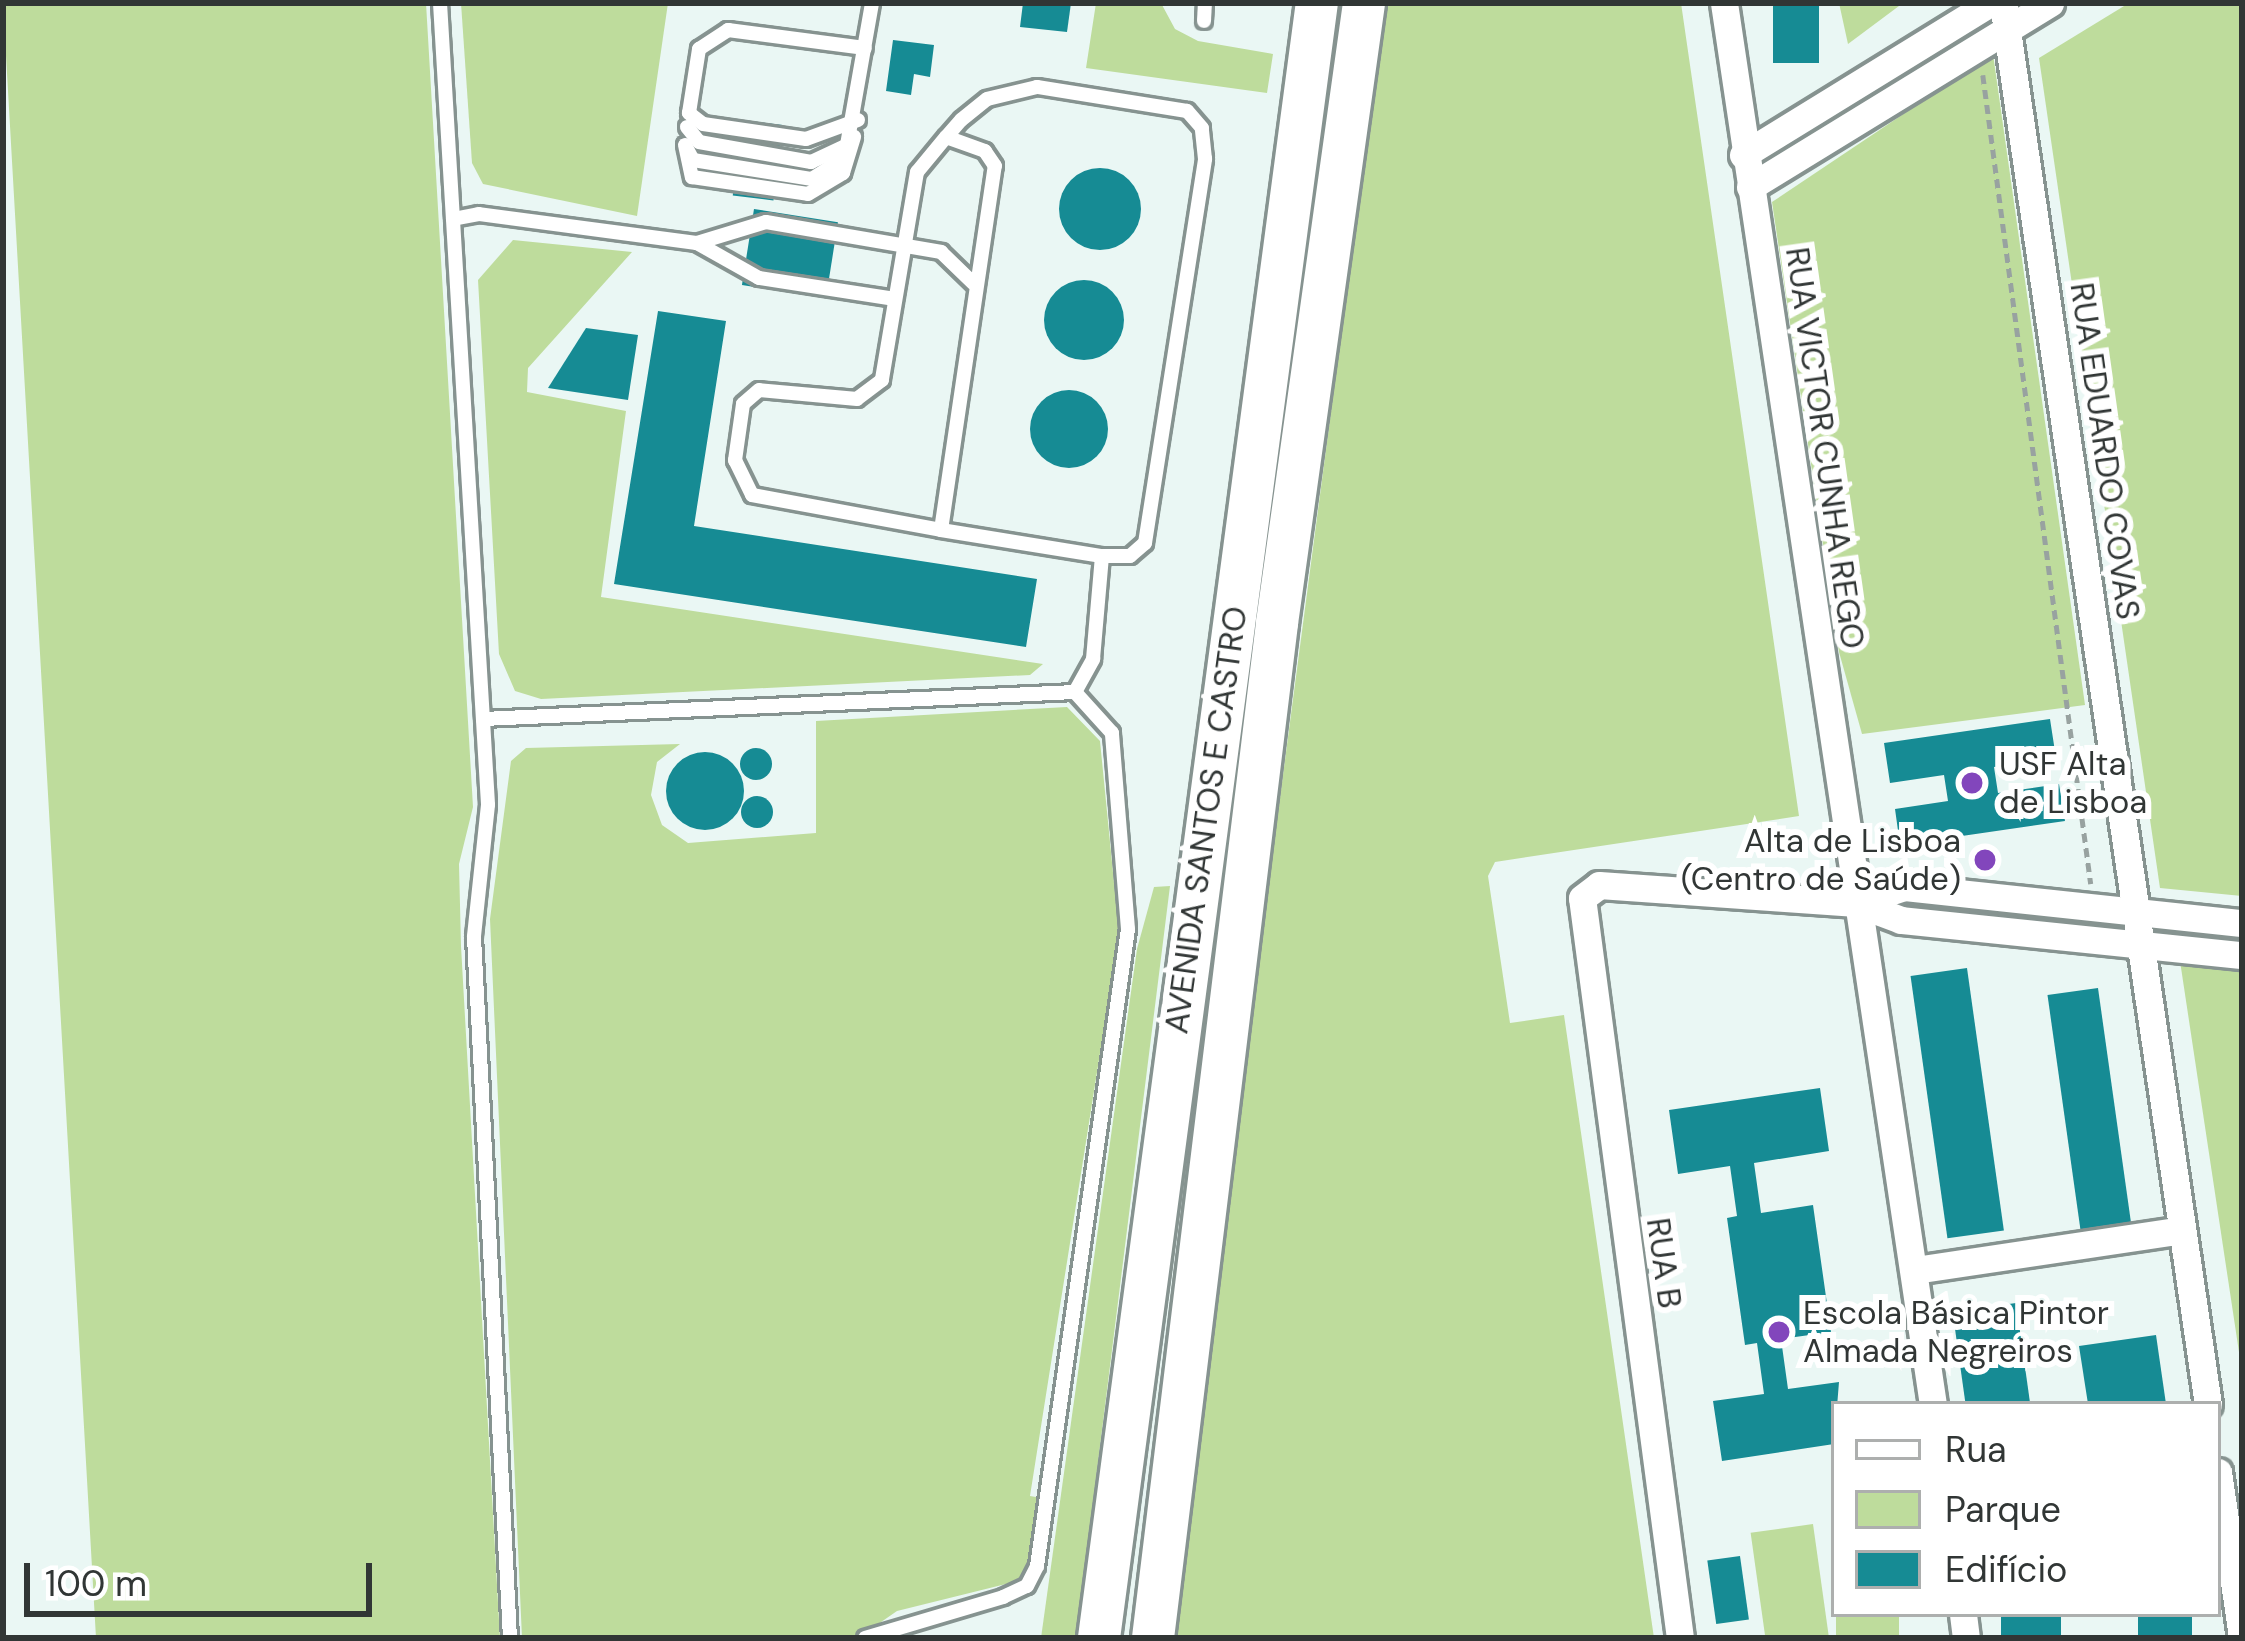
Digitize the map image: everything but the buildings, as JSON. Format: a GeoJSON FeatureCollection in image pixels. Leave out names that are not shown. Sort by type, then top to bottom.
{"type":"FeatureCollection","features":[{"type":"Feature","properties":{"kind":"main road","name":"AVENIDA SANTOS E CASTRO"},"geometry":{"type":"LineString","coordinates":[[1099,1638],[1317,3]]}},
{"type":"Feature","properties":{"kind":"main road","name":"AVENIDA SANTOS E CASTRO"},"geometry":{"type":"LineString","coordinates":[[1153,1638],[1276,623],[1364,3]]}},
{"type":"Feature","properties":{"kind":"street","name":"RUA VICTOR CUNHA REGO"},"geometry":{"type":"LineString","coordinates":[[1724,3],[1743,155],[1933,1401]]}},
{"type":"Feature","properties":{"kind":"street"},"geometry":{"type":"LineString","coordinates":[[1743,155],[1990,3]]}},
{"type":"Feature","properties":{"kind":"street"},"geometry":{"type":"LineString","coordinates":[[1750,188],[1981,46],[2004,16],[2050,3]]}},
{"type":"Feature","properties":{"kind":"street","name":"RUA EDUARDO COVAS"},"geometry":{"type":"LineString","coordinates":[[2004,16],[2208,1401]]}},
{"type":"Feature","properties":{"kind":"street","name":"RUA B"},"geometry":{"type":"LineString","coordinates":[[1680,1638],[1582,898],[1599,885],[1856,903]]}},
{"type":"Feature","properties":{"kind":"street"},"geometry":{"type":"LineString","coordinates":[[1856,903],[1904,887],[2242,923]]}},
{"type":"Feature","properties":{"kind":"street"},"geometry":{"type":"LineString","coordinates":[[1856,903],[1901,920],[2242,955]]}},
{"type":"Feature","properties":{"kind":"street"},"geometry":{"type":"LineString","coordinates":[[1915,1270],[2182,1230]]}},
{"type":"Feature","properties":{"kind":"street"},"geometry":{"type":"LineString","coordinates":[[2221,1510],[2242,1636]]}},
{"type":"Feature","properties":{"kind":"lane"},"geometry":{"type":"LineString","coordinates":[[440,3],[488,805],[475,938],[510,1638]]}},
{"type":"Feature","properties":{"kind":"lane"},"geometry":{"type":"LineString","coordinates":[[865,48],[728,30],[699,50],[685,145],[693,160],[812,179],[851,152],[872,3]]}},
{"type":"Feature","properties":{"kind":"lane"},"geometry":{"type":"LineString","coordinates":[[1204,21],[1205,3]]}},
{"type":"Feature","properties":{"kind":"lane"},"geometry":{"type":"LineString","coordinates":[[1037,87],[1187,112],[1202,128],[1205,159],[1145,543],[1130,556],[1102,556],[777,503],[739,482],[743,404],[759,390],[857,400],[872,392],[895,299],[916,172],[946,137],[1006,88],[1037,87]]}},
{"type":"Feature","properties":{"kind":"lane"},"geometry":{"type":"LineString","coordinates":[[688,120],[806,139],[858,120]]}},
{"type":"Feature","properties":{"kind":"lane"},"geometry":{"type":"LineString","coordinates":[[688,120],[699,142],[812,162],[847,145],[858,120]]}},
{"type":"Feature","properties":{"kind":"lane"},"geometry":{"type":"LineString","coordinates":[[940,530],[973,283],[995,166],[985,151],[946,137]]}},
{"type":"Feature","properties":{"kind":"lane"},"geometry":{"type":"LineString","coordinates":[[453,219],[479,214],[697,243],[759,278],[895,299]]}},
{"type":"Feature","properties":{"kind":"lane"},"geometry":{"type":"LineString","coordinates":[[697,243],[766,223],[903,244],[963,264],[973,283]]}},
{"type":"Feature","properties":{"kind":"lane"},"geometry":{"type":"LineString","coordinates":[[1075,692],[1094,659],[1102,556]]}},
{"type":"Feature","properties":{"kind":"lane"},"geometry":{"type":"LineString","coordinates":[[483,719],[1075,692]]}},
{"type":"Feature","properties":{"kind":"lane"},"geometry":{"type":"LineString","coordinates":[[865,1638],[1003,1597],[1027,1586],[1037,1566],[1128,929],[1112,733],[1075,692]]}},
{"type":"Feature","properties":{"kind":"path"},"geometry":{"type":"LineString","coordinates":[[1981,46],[2092,904]]}},
{"type":"Feature","properties":{"kind":"green space"},"geometry":{"type":"Polygon","coordinates":[[[3,3],[426,3],[473,807],[459,864],[461,946],[500,1638],[96,1638],[3,3]]]}},
{"type":"Feature","properties":{"kind":"green space"},"geometry":{"type":"Polygon","coordinates":[[[461,3],[668,3],[637,216],[483,184],[472,163],[461,3]]]}},
{"type":"Feature","properties":{"kind":"green space"},"geometry":{"type":"Polygon","coordinates":[[[1096,3],[1161,3],[1175,29],[1198,41],[1273,54],[1267,93],[1086,68],[1096,3]]]}},
{"type":"Feature","properties":{"kind":"green space"},"geometry":{"type":"Polygon","coordinates":[[[1385,3],[1681,3],[1799,816],[1495,862],[1488,876],[1510,1023],[1564,1015],[1654,1638],[1169,1638],[1385,3]]]}},
{"type":"Feature","properties":{"kind":"green space"},"geometry":{"type":"Polygon","coordinates":[[[1839,3],[1903,3],[1848,44],[1839,3]]]}},
{"type":"Feature","properties":{"kind":"green space"},"geometry":{"type":"Polygon","coordinates":[[[2129,3],[2242,3],[2242,896],[2160,888],[2039,58],[2129,3]]]}},
{"type":"Feature","properties":{"kind":"green space"},"geometry":{"type":"Polygon","coordinates":[[[1993,54],[2085,705],[1862,734],[1839,652],[1772,202],[1993,54]]]}},
{"type":"Feature","properties":{"kind":"green space"},"geometry":{"type":"Polygon","coordinates":[[[513,240],[632,252],[528,368],[527,392],[626,411],[601,597],[1043,664],[1030,675],[541,699],[515,691],[499,654],[478,280],[513,240]]]}},
{"type":"Feature","properties":{"kind":"green space"},"geometry":{"type":"Polygon","coordinates":[[[1067,707],[1100,741],[1119,933],[1030,1496],[1042,1498],[1029,1567],[1018,1581],[897,1611],[858,1638],[522,1638],[490,919],[511,761],[526,748],[680,744],[657,762],[651,795],[662,825],[688,843],[816,833],[816,721],[1067,707]]]}},
{"type":"Feature","properties":{"kind":"green space"},"geometry":{"type":"Polygon","coordinates":[[[1170,886],[1076,1638],[1041,1638],[1137,949],[1154,887],[1170,886]]]}},
{"type":"Feature","properties":{"kind":"green space"},"geometry":{"type":"Polygon","coordinates":[[[2180,961],[2242,968],[2242,1372],[2180,961]]]}},
{"type":"Feature","properties":{"kind":"green space"},"geometry":{"type":"Polygon","coordinates":[[[1813,1524],[1829,1638],[1765,1638],[1751,1533],[1813,1524]]]}},
{"type":"Feature","properties":{"kind":"green space"},"geometry":{"type":"Polygon","coordinates":[[[1836,1617],[1899,1617],[1899,1638],[1836,1638],[1836,1617]]]}},
{"type":"Feature","properties":{"kind":"place","name":"USF Alta de Lisboa"},"geometry":{"type":"Point","coordinates":[1972,783]}},
{"type":"Feature","properties":{"kind":"place","name":"Alta de Lisboa (Centro de Saúde)"},"geometry":{"type":"Point","coordinates":[1985,860]}},
{"type":"Feature","properties":{"kind":"place","name":"Escola Básica Pintor Almada Negreiros"},"geometry":{"type":"Point","coordinates":[1779,1332]}}]}
